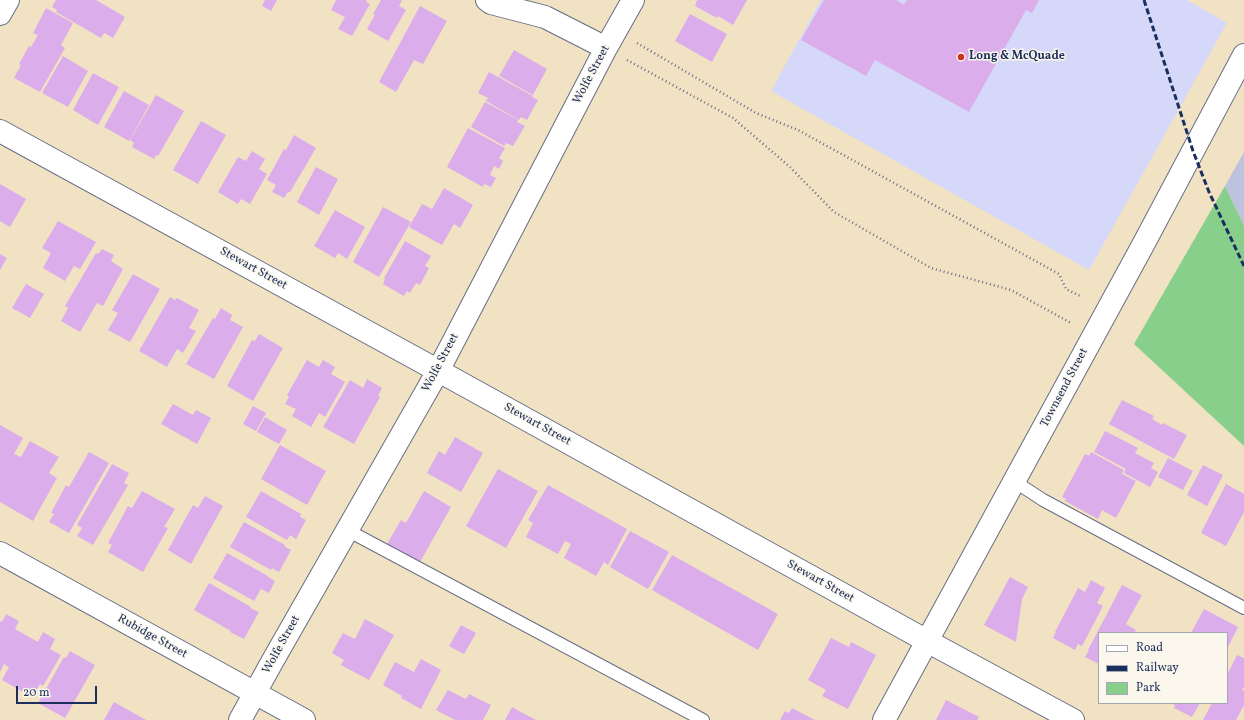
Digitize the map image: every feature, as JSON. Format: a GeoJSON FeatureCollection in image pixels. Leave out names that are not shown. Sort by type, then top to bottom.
{"type":"FeatureCollection","features":[{"type":"Feature","properties":{"kind":"street"},"geometry":{"type":"LineString","coordinates":[[0,14],[8,0]]}},
{"type":"Feature","properties":{"kind":"street"},"geometry":{"type":"LineString","coordinates":[[487,0],[491,3],[545,17],[611,39]]}},
{"type":"Feature","properties":{"kind":"street","name":"Wolfe Street"},"geometry":{"type":"LineString","coordinates":[[240,720],[438,371],[611,39],[634,0]]}},
{"type":"Feature","properties":{"kind":"street","name":"Townsend Street"},"geometry":{"type":"LineString","coordinates":[[884,720],[1092,336],[1143,245],[1244,55]]}},
{"type":"Feature","properties":{"kind":"street","name":"Stewart Street"},"geometry":{"type":"LineString","coordinates":[[0,131],[1073,720]]}},
{"type":"Feature","properties":{"kind":"street","name":"Rubidge Street"},"geometry":{"type":"LineString","coordinates":[[0,553],[304,720]]}},
{"type":"Feature","properties":{"kind":"lane"},"geometry":{"type":"LineString","coordinates":[[1014,481],[1043,500],[1244,608]]}},
{"type":"Feature","properties":{"kind":"lane"},"geometry":{"type":"LineString","coordinates":[[347,530],[703,720]]}},
{"type":"Feature","properties":{"kind":"path"},"geometry":{"type":"LineString","coordinates":[[611,39],[756,113],[798,130],[1059,274],[1066,289],[1080,296]]}},
{"type":"Feature","properties":{"kind":"path"},"geometry":{"type":"LineString","coordinates":[[611,39],[733,118],[790,167],[834,212],[931,268],[1011,290],[1092,336]]}},
{"type":"Feature","properties":{"kind":"shaded area"},"geometry":{"type":"Polygon","coordinates":[[[821,0],[1187,0],[1227,23],[1089,270],[771,91],[821,0]]]}},
{"type":"Feature","properties":{"kind":"shaded area"},"geometry":{"type":"Polygon","coordinates":[[[1244,152],[1244,226],[1225,186],[1244,152]]]}},
{"type":"Feature","properties":{"kind":"green space"},"geometry":{"type":"Polygon","coordinates":[[[1225,186],[1244,226],[1244,446],[1134,344],[1225,186]]]}},
{"type":"Feature","properties":{"kind":"building"},"geometry":{"type":"Polygon","coordinates":[[[56,0],[96,0],[125,17],[113,38],[104,33],[101,38],[56,12],[57,10],[52,7],[56,0]]]}},
{"type":"Feature","properties":{"kind":"building"},"geometry":{"type":"Polygon","coordinates":[[[265,0],[277,0],[271,11],[262,6],[265,0]]]}},
{"type":"Feature","properties":{"kind":"building"},"geometry":{"type":"Polygon","coordinates":[[[336,0],[367,0],[366,2],[370,4],[352,36],[338,29],[345,17],[331,10],[336,0]]]}},
{"type":"Feature","properties":{"kind":"building"},"geometry":{"type":"Polygon","coordinates":[[[381,0],[402,0],[399,6],[406,10],[388,41],[367,29],[381,0]]]}},
{"type":"Feature","properties":{"kind":"building"},"geometry":{"type":"Polygon","coordinates":[[[697,0],[747,0],[733,25],[718,16],[717,18],[695,6],[697,0]]]}},
{"type":"Feature","properties":{"kind":"building"},"geometry":{"type":"Polygon","coordinates":[[[824,0],[896,0],[904,5],[907,0],[1039,0],[1032,13],[1026,10],[969,112],[875,60],[866,76],[801,40],[824,0]]]}},
{"type":"Feature","properties":{"kind":"building"},"geometry":{"type":"Polygon","coordinates":[[[420,6],[447,21],[423,64],[414,60],[396,92],[379,82],[420,6]]]}},
{"type":"Feature","properties":{"kind":"building"},"geometry":{"type":"Polygon","coordinates":[[[46,8],[73,23],[61,45],[65,48],[40,92],[14,78],[21,65],[19,64],[29,46],[31,47],[38,35],[33,33],[46,8]]]}},
{"type":"Feature","properties":{"kind":"building"},"geometry":{"type":"Polygon","coordinates":[[[690,14],[727,34],[712,62],[675,41],[690,14]]]}},
{"type":"Feature","properties":{"kind":"building"},"geometry":{"type":"Polygon","coordinates":[[[514,50],[547,69],[533,95],[499,76],[514,50]]]}},
{"type":"Feature","properties":{"kind":"building"},"geometry":{"type":"Polygon","coordinates":[[[63,56],[88,71],[68,107],[42,93],[63,56]]]}},
{"type":"Feature","properties":{"kind":"building"},"geometry":{"type":"Polygon","coordinates":[[[489,72],[538,100],[527,120],[521,117],[519,120],[486,101],[488,98],[478,93],[489,72]]]}},
{"type":"Feature","properties":{"kind":"building"},"geometry":{"type":"Polygon","coordinates":[[[93,73],[119,87],[98,125],[73,110],[93,73]]]}},
{"type":"Feature","properties":{"kind":"building"},"geometry":{"type":"Polygon","coordinates":[[[124,91],[149,105],[129,141],[104,127],[124,91]]]}},
{"type":"Feature","properties":{"kind":"building"},"geometry":{"type":"Polygon","coordinates":[[[156,95],[184,111],[158,156],[156,155],[154,159],[132,147],[134,143],[130,140],[156,95]]]}},
{"type":"Feature","properties":{"kind":"building"},"geometry":{"type":"Polygon","coordinates":[[[485,102],[518,120],[517,122],[525,126],[513,146],[506,143],[504,146],[471,127],[485,102]]]}},
{"type":"Feature","properties":{"kind":"building"},"geometry":{"type":"Polygon","coordinates":[[[201,121],[226,135],[198,184],[173,170],[201,121]]]}},
{"type":"Feature","properties":{"kind":"building"},"geometry":{"type":"Polygon","coordinates":[[[468,128],[505,148],[499,158],[503,161],[499,169],[494,166],[490,175],[496,178],[491,187],[484,184],[483,187],[447,167],[468,128]]]}},
{"type":"Feature","properties":{"kind":"building"},"geometry":{"type":"Polygon","coordinates":[[[294,135],[316,148],[290,192],[288,192],[284,198],[272,192],[276,185],[267,180],[284,149],[286,150],[294,135]]]}},
{"type":"Feature","properties":{"kind":"building"},"geometry":{"type":"Polygon","coordinates":[[[252,151],[265,159],[259,169],[267,174],[250,204],[241,199],[238,204],[218,192],[238,157],[246,161],[252,151]]]}},
{"type":"Feature","properties":{"kind":"building"},"geometry":{"type":"Polygon","coordinates":[[[316,167],[338,179],[319,215],[297,202],[316,167]]]}},
{"type":"Feature","properties":{"kind":"building"},"geometry":{"type":"Polygon","coordinates":[[[0,184],[26,199],[10,227],[0,221],[0,184]]]}},
{"type":"Feature","properties":{"kind":"building"},"geometry":{"type":"Polygon","coordinates":[[[444,188],[473,205],[460,228],[454,224],[442,245],[409,227],[422,204],[432,209],[444,188]]]}},
{"type":"Feature","properties":{"kind":"building"},"geometry":{"type":"Polygon","coordinates":[[[383,207],[411,222],[379,277],[353,262],[383,207]]]}},
{"type":"Feature","properties":{"kind":"building"},"geometry":{"type":"Polygon","coordinates":[[[335,210],[365,227],[347,259],[338,253],[335,258],[314,246],[335,210]]]}},
{"type":"Feature","properties":{"kind":"building"},"geometry":{"type":"Polygon","coordinates":[[[58,221],[96,242],[80,269],[74,266],[65,281],[43,268],[51,253],[42,248],[58,221]]]}},
{"type":"Feature","properties":{"kind":"building"},"geometry":{"type":"Polygon","coordinates":[[[405,241],[431,256],[425,266],[429,268],[420,285],[416,283],[410,293],[407,291],[404,296],[383,284],[384,278],[405,241]]]}},
{"type":"Feature","properties":{"kind":"building"},"geometry":{"type":"Polygon","coordinates":[[[102,249],[114,255],[111,261],[123,269],[103,306],[97,303],[80,332],[61,321],[68,308],[65,306],[96,253],[98,254],[102,249]]]}},
{"type":"Feature","properties":{"kind":"building"},"geometry":{"type":"Polygon","coordinates":[[[0,254],[7,258],[0,270],[0,254]]]}},
{"type":"Feature","properties":{"kind":"building"},"geometry":{"type":"Polygon","coordinates":[[[133,274],[160,289],[130,342],[108,330],[118,313],[112,310],[133,274]]]}},
{"type":"Feature","properties":{"kind":"building"},"geometry":{"type":"Polygon","coordinates":[[[26,284],[44,294],[30,318],[12,308],[26,284]]]}},
{"type":"Feature","properties":{"kind":"building"},"geometry":{"type":"Polygon","coordinates":[[[170,297],[175,300],[177,298],[199,310],[189,328],[196,331],[183,353],[177,349],[167,367],[139,351],[170,297]]]}},
{"type":"Feature","properties":{"kind":"building"},"geometry":{"type":"Polygon","coordinates":[[[221,308],[232,315],[230,320],[243,327],[214,379],[186,364],[213,318],[215,319],[221,308]]]}},
{"type":"Feature","properties":{"kind":"building"},"geometry":{"type":"Polygon","coordinates":[[[259,334],[283,348],[253,401],[227,386],[252,340],[255,341],[259,334]]]}},
{"type":"Feature","properties":{"kind":"building"},"geometry":{"type":"Polygon","coordinates":[[[307,360],[319,367],[323,360],[335,367],[331,374],[345,382],[325,417],[319,413],[311,427],[292,416],[296,409],[285,404],[289,397],[287,395],[307,360]]]}},
{"type":"Feature","properties":{"kind":"building"},"geometry":{"type":"Polygon","coordinates":[[[367,379],[382,388],[378,396],[380,397],[354,444],[323,427],[350,380],[363,388],[367,379]]]}},
{"type":"Feature","properties":{"kind":"building"},"geometry":{"type":"Polygon","coordinates":[[[1122,400],[1154,416],[1152,419],[1162,425],[1163,423],[1187,435],[1174,459],[1109,424],[1122,400]]]}},
{"type":"Feature","properties":{"kind":"building"},"geometry":{"type":"Polygon","coordinates":[[[173,404],[193,415],[196,410],[211,418],[197,444],[161,424],[173,404]]]}},
{"type":"Feature","properties":{"kind":"building"},"geometry":{"type":"Polygon","coordinates":[[[253,406],[266,413],[256,431],[243,424],[253,406]]]}},
{"type":"Feature","properties":{"kind":"building"},"geometry":{"type":"Polygon","coordinates":[[[265,417],[287,430],[279,444],[257,432],[265,417]]]}},
{"type":"Feature","properties":{"kind":"building"},"geometry":{"type":"Polygon","coordinates":[[[0,425],[23,438],[14,454],[21,457],[30,441],[59,457],[49,473],[57,478],[33,521],[0,502],[0,425]]]}},
{"type":"Feature","properties":{"kind":"building"},"geometry":{"type":"Polygon","coordinates":[[[1105,431],[1138,448],[1135,453],[1154,463],[1151,468],[1158,472],[1150,487],[1124,473],[1126,469],[1094,452],[1105,431]]]}},
{"type":"Feature","properties":{"kind":"building"},"geometry":{"type":"Polygon","coordinates":[[[455,437],[483,453],[461,492],[427,473],[439,451],[445,455],[455,437]]]}},
{"type":"Feature","properties":{"kind":"building"},"geometry":{"type":"Polygon","coordinates":[[[280,445],[326,471],[307,505],[261,479],[280,445]]]}},
{"type":"Feature","properties":{"kind":"building"},"geometry":{"type":"Polygon","coordinates":[[[89,452],[109,463],[69,533],[49,522],[54,514],[51,513],[66,485],[69,487],[89,452]]]}},
{"type":"Feature","properties":{"kind":"building"},"geometry":{"type":"Polygon","coordinates":[[[1091,452],[1124,470],[1122,474],[1136,481],[1116,518],[1102,510],[1098,519],[1065,501],[1066,499],[1062,497],[1085,454],[1089,456],[1091,452]]]}},
{"type":"Feature","properties":{"kind":"building"},"geometry":{"type":"Polygon","coordinates":[[[1168,458],[1193,471],[1183,490],[1158,477],[1168,458]]]}},
{"type":"Feature","properties":{"kind":"building"},"geometry":{"type":"Polygon","coordinates":[[[112,464],[129,473],[124,483],[128,485],[93,545],[77,536],[82,528],[77,525],[112,464]]]}},
{"type":"Feature","properties":{"kind":"building"},"geometry":{"type":"Polygon","coordinates":[[[1203,465],[1223,475],[1207,506],[1187,495],[1203,465]]]}},
{"type":"Feature","properties":{"kind":"building"},"geometry":{"type":"Polygon","coordinates":[[[498,469],[538,491],[506,548],[466,526],[498,469]]]}},
{"type":"Feature","properties":{"kind":"building"},"geometry":{"type":"Polygon","coordinates":[[[1226,484],[1244,494],[1244,512],[1226,546],[1201,533],[1226,484]]]}},
{"type":"Feature","properties":{"kind":"building"},"geometry":{"type":"Polygon","coordinates":[[[548,485],[627,529],[608,565],[604,562],[596,576],[564,558],[571,544],[565,541],[558,554],[526,537],[533,523],[528,520],[548,485]]]}},
{"type":"Feature","properties":{"kind":"building"},"geometry":{"type":"Polygon","coordinates":[[[142,491],[175,509],[164,527],[168,528],[143,572],[108,552],[112,545],[108,543],[128,506],[132,508],[142,491]]]}},
{"type":"Feature","properties":{"kind":"building"},"geometry":{"type":"Polygon","coordinates":[[[261,491],[301,514],[300,517],[306,520],[296,539],[290,535],[287,540],[246,517],[261,491]]]}},
{"type":"Feature","properties":{"kind":"building"},"geometry":{"type":"Polygon","coordinates":[[[424,491],[451,507],[420,562],[387,544],[401,520],[406,523],[424,491]]]}},
{"type":"Feature","properties":{"kind":"building"},"geometry":{"type":"Polygon","coordinates":[[[205,496],[223,506],[191,564],[168,550],[193,505],[198,508],[205,496]]]}},
{"type":"Feature","properties":{"kind":"building"},"geometry":{"type":"Polygon","coordinates":[[[244,522],[285,545],[284,546],[291,550],[279,572],[272,568],[271,570],[230,547],[244,522]]]}},
{"type":"Feature","properties":{"kind":"building"},"geometry":{"type":"Polygon","coordinates":[[[630,531],[669,552],[648,589],[610,567],[630,531]]]}},
{"type":"Feature","properties":{"kind":"building"},"geometry":{"type":"Polygon","coordinates":[[[227,553],[275,581],[269,593],[261,589],[254,601],[213,578],[227,553]]]}},
{"type":"Feature","properties":{"kind":"building"},"geometry":{"type":"Polygon","coordinates":[[[672,555],[778,614],[758,650],[652,590],[672,555]]]}},
{"type":"Feature","properties":{"kind":"building"},"geometry":{"type":"Polygon","coordinates":[[[1010,577],[1028,587],[1022,599],[1016,642],[984,625],[1010,577]]]}},
{"type":"Feature","properties":{"kind":"building"},"geometry":{"type":"Polygon","coordinates":[[[1091,580],[1105,588],[1097,603],[1103,606],[1082,646],[1078,644],[1075,650],[1053,638],[1078,588],[1085,592],[1091,580]]]}},
{"type":"Feature","properties":{"kind":"building"},"geometry":{"type":"Polygon","coordinates":[[[209,583],[259,612],[244,639],[194,610],[209,583]]]}},
{"type":"Feature","properties":{"kind":"building"},"geometry":{"type":"Polygon","coordinates":[[[1122,585],[1142,595],[1126,624],[1136,630],[1135,632],[1098,632],[1098,664],[1085,657],[1122,585]]]}},
{"type":"Feature","properties":{"kind":"building"},"geometry":{"type":"Polygon","coordinates":[[[1204,609],[1238,627],[1228,647],[1228,632],[1192,632],[1204,609]]]}},
{"type":"Feature","properties":{"kind":"building"},"geometry":{"type":"Polygon","coordinates":[[[6,614],[19,621],[15,629],[38,642],[43,632],[55,639],[50,649],[61,655],[43,686],[40,684],[32,697],[2,680],[9,667],[4,664],[0,672],[0,621],[2,622],[6,614]]]}},
{"type":"Feature","properties":{"kind":"building"},"geometry":{"type":"Polygon","coordinates":[[[365,619],[394,635],[369,680],[341,665],[344,660],[332,653],[343,633],[355,639],[365,619]]]}},
{"type":"Feature","properties":{"kind":"building"},"geometry":{"type":"Polygon","coordinates":[[[461,625],[476,633],[464,654],[449,646],[461,625]]]}},
{"type":"Feature","properties":{"kind":"building"},"geometry":{"type":"Polygon","coordinates":[[[831,638],[849,647],[851,642],[876,655],[848,709],[822,696],[826,690],[808,680],[831,638]]]}},
{"type":"Feature","properties":{"kind":"building"},"geometry":{"type":"Polygon","coordinates":[[[70,651],[95,665],[65,718],[38,703],[64,657],[66,658],[70,651]]]}},
{"type":"Feature","properties":{"kind":"building"},"geometry":{"type":"Polygon","coordinates":[[[1237,655],[1244,658],[1244,687],[1242,690],[1244,691],[1244,705],[1236,720],[1203,720],[1211,704],[1228,704],[1228,673],[1237,655]]]}},
{"type":"Feature","properties":{"kind":"building"},"geometry":{"type":"Polygon","coordinates":[[[421,659],[441,670],[421,709],[401,698],[402,696],[383,685],[395,662],[414,672],[421,659]]]}},
{"type":"Feature","properties":{"kind":"building"},"geometry":{"type":"Polygon","coordinates":[[[448,690],[466,699],[469,694],[491,705],[483,720],[455,720],[436,710],[448,690]]]}},
{"type":"Feature","properties":{"kind":"building"},"geometry":{"type":"Polygon","coordinates":[[[946,700],[979,717],[977,720],[936,720],[946,700]]]}},
{"type":"Feature","properties":{"kind":"building"},"geometry":{"type":"Polygon","coordinates":[[[114,702],[146,720],[104,720],[114,702]]]}},
{"type":"Feature","properties":{"kind":"building"},"geometry":{"type":"Polygon","coordinates":[[[1173,704],[1199,704],[1192,717],[1174,708],[1175,705],[1173,704]]]}},
{"type":"Feature","properties":{"kind":"building"},"geometry":{"type":"Polygon","coordinates":[[[512,707],[521,712],[536,720],[505,720],[512,707]]]}},
{"type":"Feature","properties":{"kind":"building"},"geometry":{"type":"Polygon","coordinates":[[[792,708],[815,720],[780,720],[785,711],[789,713],[792,708]]]}},
{"type":"Feature","properties":{"kind":"railway"},"geometry":{"type":"LineString","coordinates":[[1144,0],[1193,151],[1209,192],[1244,266]]}},
{"type":"Feature","properties":{"kind":"place","name":"Long & McQuade"},"geometry":{"type":"Point","coordinates":[961,57]}}]}
